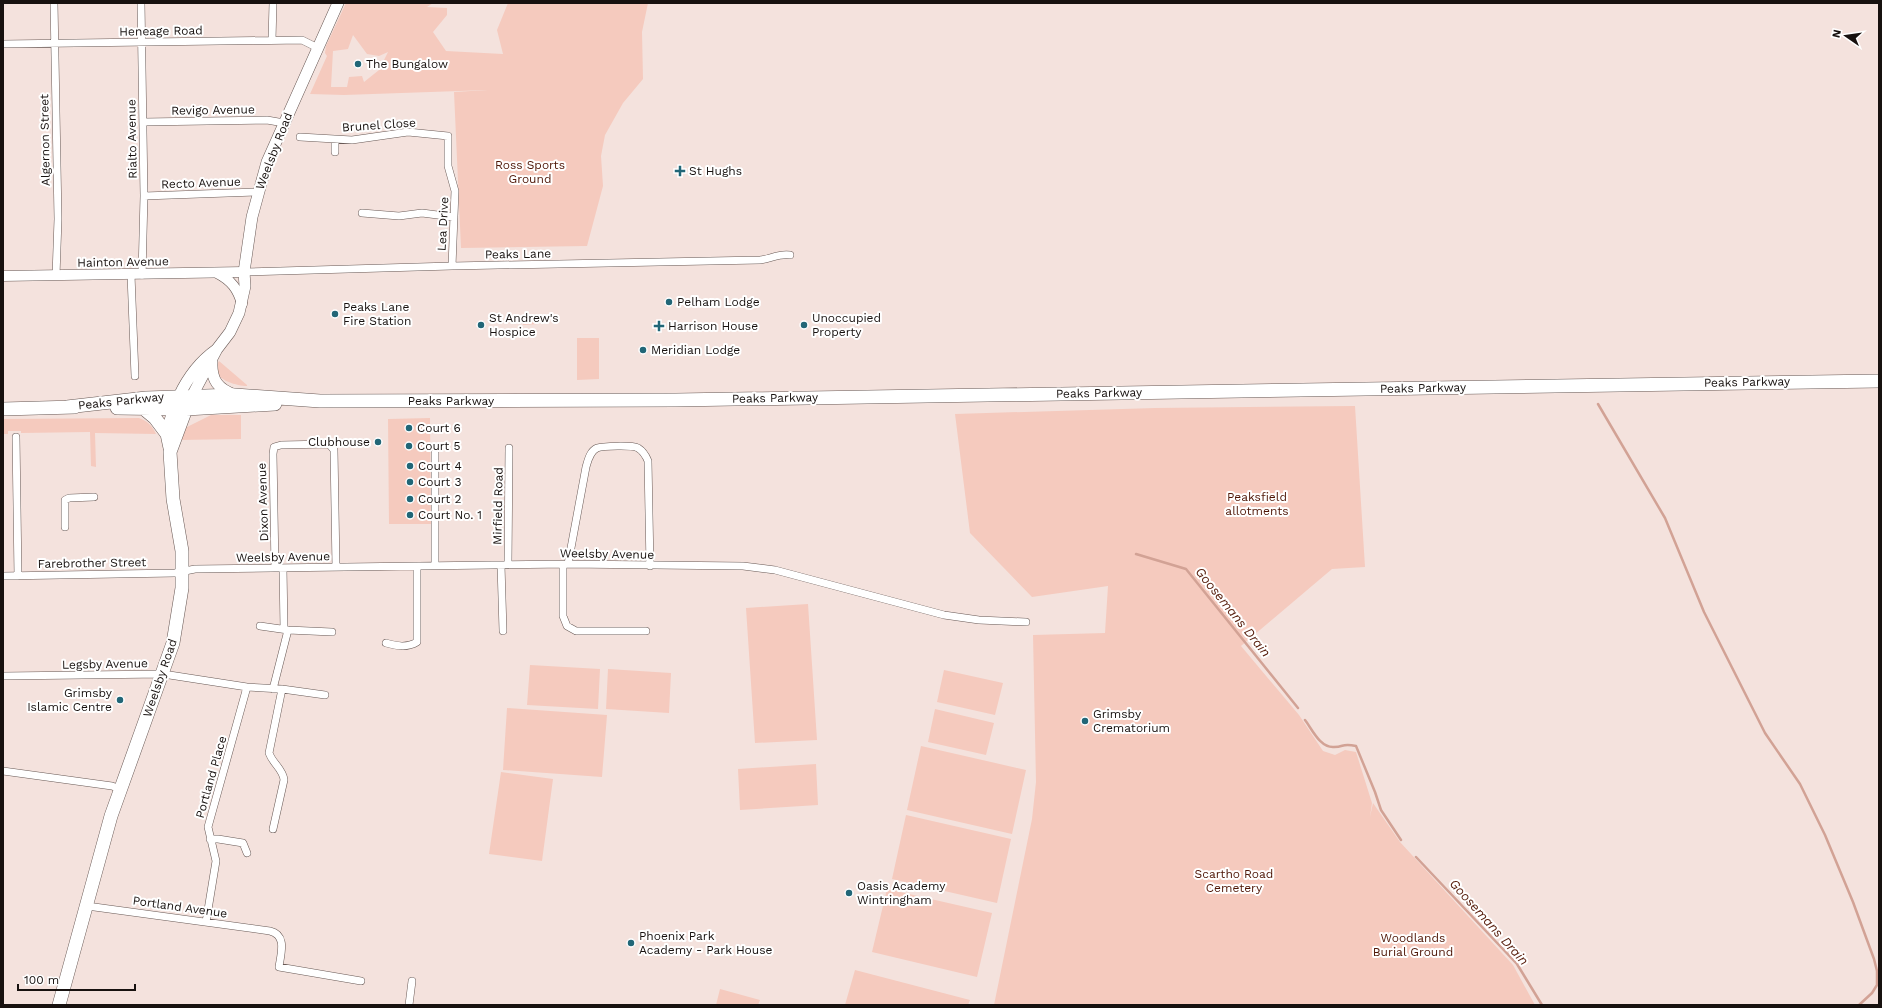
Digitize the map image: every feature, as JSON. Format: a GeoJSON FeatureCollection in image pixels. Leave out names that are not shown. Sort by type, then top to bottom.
{"type":"FeatureCollection","features":[{"type":"Feature","properties":{"kind":"highway","name":"Peaks Parkway"},"geometry":{"type":"LineString","coordinates":[[67,407],[146,398],[235,395],[320,401],[430,402],[967,396],[1879,381]]}},
{"type":"Feature","properties":{"kind":"highway","name":"Weelsby Road"},"geometry":{"type":"LineString","coordinates":[[59,1005],[120,789],[163,674],[173,643],[180,610],[182,551],[170,474],[170,452],[180,409],[186,396]]}},
{"type":"Feature","properties":{"kind":"highway","name":"Peaks Parkway"},"geometry":{"type":"LineString","coordinates":[[3,409],[67,407],[180,409],[320,401]]}},
{"type":"Feature","properties":{"kind":"highway"},"geometry":{"type":"LineString","coordinates":[[143,408],[154,418],[167,434],[170,452]]}},
{"type":"Feature","properties":{"kind":"highway"},"geometry":{"type":"LineString","coordinates":[[167,434],[180,409]]}},
{"type":"Feature","properties":{"kind":"main road","name":"Weelsby Road"},"geometry":{"type":"LineString","coordinates":[[186,396],[212,361],[217,349],[230,332],[239,313],[245,286],[244,272],[252,217],[267,162],[338,3]]}},
{"type":"Feature","properties":{"kind":"main road","name":"Hainton Avenue"},"geometry":{"type":"LineString","coordinates":[[3,276],[142,275],[244,272]]}},
{"type":"Feature","properties":{"kind":"main road"},"geometry":{"type":"LineString","coordinates":[[216,273],[228,279],[237,290],[242,304]]}},
{"type":"Feature","properties":{"kind":"main road","name":"Weelsby Road"},"geometry":{"type":"LineString","coordinates":[[186,396],[191,374],[203,359],[217,349]]}},
{"type":"Feature","properties":{"kind":"main road"},"geometry":{"type":"LineString","coordinates":[[212,361],[212,370],[215,381],[225,391],[235,395]]}},
{"type":"Feature","properties":{"kind":"street","name":"Algernon Street"},"geometry":{"type":"LineString","coordinates":[[54,3],[58,219],[56,276]]}},
{"type":"Feature","properties":{"kind":"street","name":"Rialto Avenue"},"geometry":{"type":"LineString","coordinates":[[141,3],[144,196],[142,275]]}},
{"type":"Feature","properties":{"kind":"street"},"geometry":{"type":"LineString","coordinates":[[272,40],[273,3]]}},
{"type":"Feature","properties":{"kind":"street","name":"Heneage Road"},"geometry":{"type":"LineString","coordinates":[[3,44],[302,40],[318,48]]}},
{"type":"Feature","properties":{"kind":"street","name":"Revigo Avenue"},"geometry":{"type":"LineString","coordinates":[[143,122],[238,120],[267,120],[284,122]]}},
{"type":"Feature","properties":{"kind":"street","name":"Brunel Close"},"geometry":{"type":"LineString","coordinates":[[300,137],[335,140],[375,138],[408,132],[448,136]]}},
{"type":"Feature","properties":{"kind":"street","name":"Lea Drive"},"geometry":{"type":"LineString","coordinates":[[448,136],[448,166],[455,192],[452,266]]}},
{"type":"Feature","properties":{"kind":"street","name":"Brunel Close"},"geometry":{"type":"LineString","coordinates":[[335,140],[335,152]]}},
{"type":"Feature","properties":{"kind":"street","name":"Recto Avenue"},"geometry":{"type":"LineString","coordinates":[[144,196],[258,192]]}},
{"type":"Feature","properties":{"kind":"street"},"geometry":{"type":"LineString","coordinates":[[362,213],[399,216],[422,213],[453,217]]}},
{"type":"Feature","properties":{"kind":"street","name":"Peaks Lane"},"geometry":{"type":"LineString","coordinates":[[244,272],[760,260],[769,259],[782,253],[790,255]]}},
{"type":"Feature","properties":{"kind":"street"},"geometry":{"type":"LineString","coordinates":[[131,275],[135,376]]}},
{"type":"Feature","properties":{"kind":"street"},"geometry":{"type":"LineString","coordinates":[[16,438],[18,576]]}},
{"type":"Feature","properties":{"kind":"street","name":"Dixon Avenue"},"geometry":{"type":"LineString","coordinates":[[279,568],[273,454],[274,448],[281,445],[329,444],[334,450],[336,567]]}},
{"type":"Feature","properties":{"kind":"street"},"geometry":{"type":"LineString","coordinates":[[646,631],[576,631],[567,626],[563,616],[565,564],[586,467],[591,453],[596,449],[603,447],[633,447],[642,451],[648,461],[650,566]]}},
{"type":"Feature","properties":{"kind":"street","name":"Mirfield Road"},"geometry":{"type":"LineString","coordinates":[[503,631],[509,448]]}},
{"type":"Feature","properties":{"kind":"street"},"geometry":{"type":"LineString","coordinates":[[435,453],[435,566]]}},
{"type":"Feature","properties":{"kind":"street"},"geometry":{"type":"LineString","coordinates":[[65,527],[65,500],[69,498],[94,497]]}},
{"type":"Feature","properties":{"kind":"street","name":"Weelsby Avenue"},"geometry":{"type":"LineString","coordinates":[[182,572],[194,569],[565,564],[743,566],[775,570],[944,615],[979,620],[1026,622]]}},
{"type":"Feature","properties":{"kind":"street"},"geometry":{"type":"LineString","coordinates":[[386,642],[399,647],[412,645],[417,642],[417,567]]}},
{"type":"Feature","properties":{"kind":"street"},"geometry":{"type":"LineString","coordinates":[[273,689],[286,629],[279,568]]}},
{"type":"Feature","properties":{"kind":"street","name":"Farebrother Street"},"geometry":{"type":"LineString","coordinates":[[3,576],[182,572]]}},
{"type":"Feature","properties":{"kind":"street"},"geometry":{"type":"LineString","coordinates":[[260,626],[332,632]]}},
{"type":"Feature","properties":{"kind":"street","name":"Legsby Avenue"},"geometry":{"type":"LineString","coordinates":[[3,676],[163,674],[247,687],[282,689],[325,696]]}},
{"type":"Feature","properties":{"kind":"street","name":"Portland Place"},"geometry":{"type":"LineString","coordinates":[[206,922],[216,861],[208,827],[247,687]]}},
{"type":"Feature","properties":{"kind":"street"},"geometry":{"type":"LineString","coordinates":[[273,829],[284,780],[283,774],[272,762],[269,753],[282,689]]}},
{"type":"Feature","properties":{"kind":"street"},"geometry":{"type":"LineString","coordinates":[[3,771],[112,786],[120,789]]}},
{"type":"Feature","properties":{"kind":"street"},"geometry":{"type":"LineString","coordinates":[[210,839],[243,843],[247,853]]}},
{"type":"Feature","properties":{"kind":"street","name":"Portland Avenue"},"geometry":{"type":"LineString","coordinates":[[87,906],[270,931],[278,934],[281,939],[279,967],[361,981]]}},
{"type":"Feature","properties":{"kind":"street"},"geometry":{"type":"LineString","coordinates":[[408,1005],[412,982]]}},
{"type":"Feature","properties":{"kind":"green space","name":"Ross Sports Ground"},"geometry":{"type":"Polygon","coordinates":[[[346,3],[433,3],[427,7],[447,8],[447,15],[433,32],[446,51],[503,54],[497,30],[508,3],[648,3],[642,32],[643,79],[623,103],[605,135],[601,156],[603,186],[587,246],[461,248],[454,92],[488,90],[344,95],[310,94],[327,56],[325,53],[326,46],[346,3]],[[353,35],[348,49],[333,51],[331,87],[347,87],[349,77],[362,76],[364,82],[379,70],[388,52],[379,56],[367,54],[353,35]]]}},
{"type":"Feature","properties":{"kind":"green space"},"geometry":{"type":"Polygon","coordinates":[[[538,315],[538,324],[523,325],[522,316],[538,315]]]}},
{"type":"Feature","properties":{"kind":"green space"},"geometry":{"type":"Polygon","coordinates":[[[577,338],[599,338],[599,379],[577,380],[577,338]]]}},
{"type":"Feature","properties":{"kind":"green space"},"geometry":{"type":"Polygon","coordinates":[[[219,361],[247,386],[230,383],[224,380],[217,372],[216,367],[219,361]]]}},
{"type":"Feature","properties":{"kind":"green space"},"geometry":{"type":"Polygon","coordinates":[[[1355,406],[1365,567],[1332,569],[1241,646],[1299,715],[1323,751],[1335,755],[1345,750],[1356,752],[1372,803],[1370,817],[1373,803],[1400,842],[1513,965],[1535,1005],[994,1005],[1032,819],[1036,782],[1033,635],[1105,633],[1108,586],[1032,597],[970,533],[955,414],[1155,408],[1355,406]]]}},
{"type":"Feature","properties":{"kind":"green space"},"geometry":{"type":"Polygon","coordinates":[[[211,415],[241,415],[241,439],[179,440],[185,428],[211,415]]]}},
{"type":"Feature","properties":{"kind":"green space"},"geometry":{"type":"Polygon","coordinates":[[[139,418],[149,424],[156,434],[95,433],[96,467],[91,466],[90,432],[21,433],[21,431],[8,431],[8,434],[3,434],[3,419],[139,418]]]}},
{"type":"Feature","properties":{"kind":"green space"},"geometry":{"type":"Polygon","coordinates":[[[430,418],[431,524],[389,524],[388,419],[430,418]]]}},
{"type":"Feature","properties":{"kind":"green space"},"geometry":{"type":"Polygon","coordinates":[[[808,604],[817,740],[755,743],[746,608],[808,604]]]}},
{"type":"Feature","properties":{"kind":"green space"},"geometry":{"type":"Polygon","coordinates":[[[530,665],[600,669],[598,709],[527,705],[530,665]]]}},
{"type":"Feature","properties":{"kind":"green space"},"geometry":{"type":"Polygon","coordinates":[[[608,669],[671,673],[669,713],[606,709],[608,669]]]}},
{"type":"Feature","properties":{"kind":"green space"},"geometry":{"type":"Polygon","coordinates":[[[944,670],[1003,683],[995,715],[937,702],[944,670]]]}},
{"type":"Feature","properties":{"kind":"green space"},"geometry":{"type":"Polygon","coordinates":[[[507,708],[607,715],[602,777],[503,770],[507,708]]]}},
{"type":"Feature","properties":{"kind":"green space"},"geometry":{"type":"Polygon","coordinates":[[[935,709],[994,723],[986,755],[928,742],[935,709]]]}},
{"type":"Feature","properties":{"kind":"green space"},"geometry":{"type":"Polygon","coordinates":[[[921,746],[1026,770],[1012,834],[907,810],[921,746]]]}},
{"type":"Feature","properties":{"kind":"green space"},"geometry":{"type":"Polygon","coordinates":[[[816,764],[818,805],[740,810],[738,769],[816,764]]]}},
{"type":"Feature","properties":{"kind":"green space"},"geometry":{"type":"Polygon","coordinates":[[[501,772],[553,779],[542,861],[489,854],[501,772]]]}},
{"type":"Feature","properties":{"kind":"green space"},"geometry":{"type":"Polygon","coordinates":[[[906,815],[1011,839],[997,903],[892,879],[906,815]]]}},
{"type":"Feature","properties":{"kind":"green space"},"geometry":{"type":"Polygon","coordinates":[[[887,889],[992,913],[977,977],[872,952],[887,889]]]}},
{"type":"Feature","properties":{"kind":"green space"},"geometry":{"type":"Polygon","coordinates":[[[855,970],[970,1000],[968,1005],[845,1005],[855,970]]]}},
{"type":"Feature","properties":{"kind":"green space"},"geometry":{"type":"Polygon","coordinates":[[[720,989],[760,1000],[758,1005],[716,1005],[720,989]]]}},
{"type":"Feature","properties":{"kind":"waterway"},"geometry":{"type":"LineString","coordinates":[[1598,404],[1665,518],[1704,612],[1765,733],[1800,784],[1825,835],[1853,902],[1877,971],[1877,985],[1872,993],[1859,1005]]}},
{"type":"Feature","properties":{"kind":"waterway","name":"Goosemans Drain"},"geometry":{"type":"LineString","coordinates":[[1136,554],[1186,569],[1298,708]]}},
{"type":"Feature","properties":{"kind":"waterway","name":"Goosemans Drain"},"geometry":{"type":"LineString","coordinates":[[1305,720],[1317,737],[1325,744],[1334,747],[1345,745],[1356,746],[1381,810],[1401,840]]}},
{"type":"Feature","properties":{"kind":"waterway","name":"Goosemans Drain"},"geometry":{"type":"LineString","coordinates":[[1416,857],[1517,964],[1542,1005]]}},
{"type":"Feature","properties":{"kind":"place","name":"The Bungalow"},"geometry":{"type":"Point","coordinates":[358,64]}},
{"type":"Feature","properties":{"kind":"place","name":"St Hughs"},"geometry":{"type":"Point","coordinates":[680,171]}},
{"type":"Feature","properties":{"kind":"place","name":"Pelham Lodge"},"geometry":{"type":"Point","coordinates":[669,302]}},
{"type":"Feature","properties":{"kind":"place","name":"Peaks Lane Fire Station"},"geometry":{"type":"Point","coordinates":[335,314]}},
{"type":"Feature","properties":{"kind":"place","name":"St Andrew's Hospice"},"geometry":{"type":"Point","coordinates":[481,325]}},
{"type":"Feature","properties":{"kind":"place","name":"Unoccupied Property"},"geometry":{"type":"Point","coordinates":[804,325]}},
{"type":"Feature","properties":{"kind":"place","name":"Harrison House"},"geometry":{"type":"Point","coordinates":[659,326]}},
{"type":"Feature","properties":{"kind":"place","name":"Meridian Lodge"},"geometry":{"type":"Point","coordinates":[643,350]}},
{"type":"Feature","properties":{"kind":"place","name":"Court 6"},"geometry":{"type":"Point","coordinates":[409,428]}},
{"type":"Feature","properties":{"kind":"place","name":"Clubhouse"},"geometry":{"type":"Point","coordinates":[378,442]}},
{"type":"Feature","properties":{"kind":"place","name":"Court 5"},"geometry":{"type":"Point","coordinates":[409,446]}},
{"type":"Feature","properties":{"kind":"place","name":"Court 4"},"geometry":{"type":"Point","coordinates":[410,466]}},
{"type":"Feature","properties":{"kind":"place","name":"Court 3"},"geometry":{"type":"Point","coordinates":[410,482]}},
{"type":"Feature","properties":{"kind":"place","name":"Court 2"},"geometry":{"type":"Point","coordinates":[410,499]}},
{"type":"Feature","properties":{"kind":"place","name":"Court No. 1"},"geometry":{"type":"Point","coordinates":[410,515]}},
{"type":"Feature","properties":{"kind":"place","name":"Grimsby Islamic Centre"},"geometry":{"type":"Point","coordinates":[120,700]}},
{"type":"Feature","properties":{"kind":"place","name":"Grimsby Crematorium"},"geometry":{"type":"Point","coordinates":[1085,721]}},
{"type":"Feature","properties":{"kind":"place","name":"Oasis Academy Wintringham"},"geometry":{"type":"Point","coordinates":[849,893]}},
{"type":"Feature","properties":{"kind":"place","name":"Phoenix Park Academy - Park House"},"geometry":{"type":"Point","coordinates":[631,943]}},
{"type":"Feature","properties":{"kind":"park label","name":"Peaksfield allotments"},"geometry":{"type":"Point","coordinates":[1257,504]}},
{"type":"Feature","properties":{"kind":"park label","name":"Scartho Road Cemetery"},"geometry":{"type":"Point","coordinates":[1234,881]}},
{"type":"Feature","properties":{"kind":"park label","name":"Woodlands Burial Ground"},"geometry":{"type":"Point","coordinates":[1413,945]}}]}
